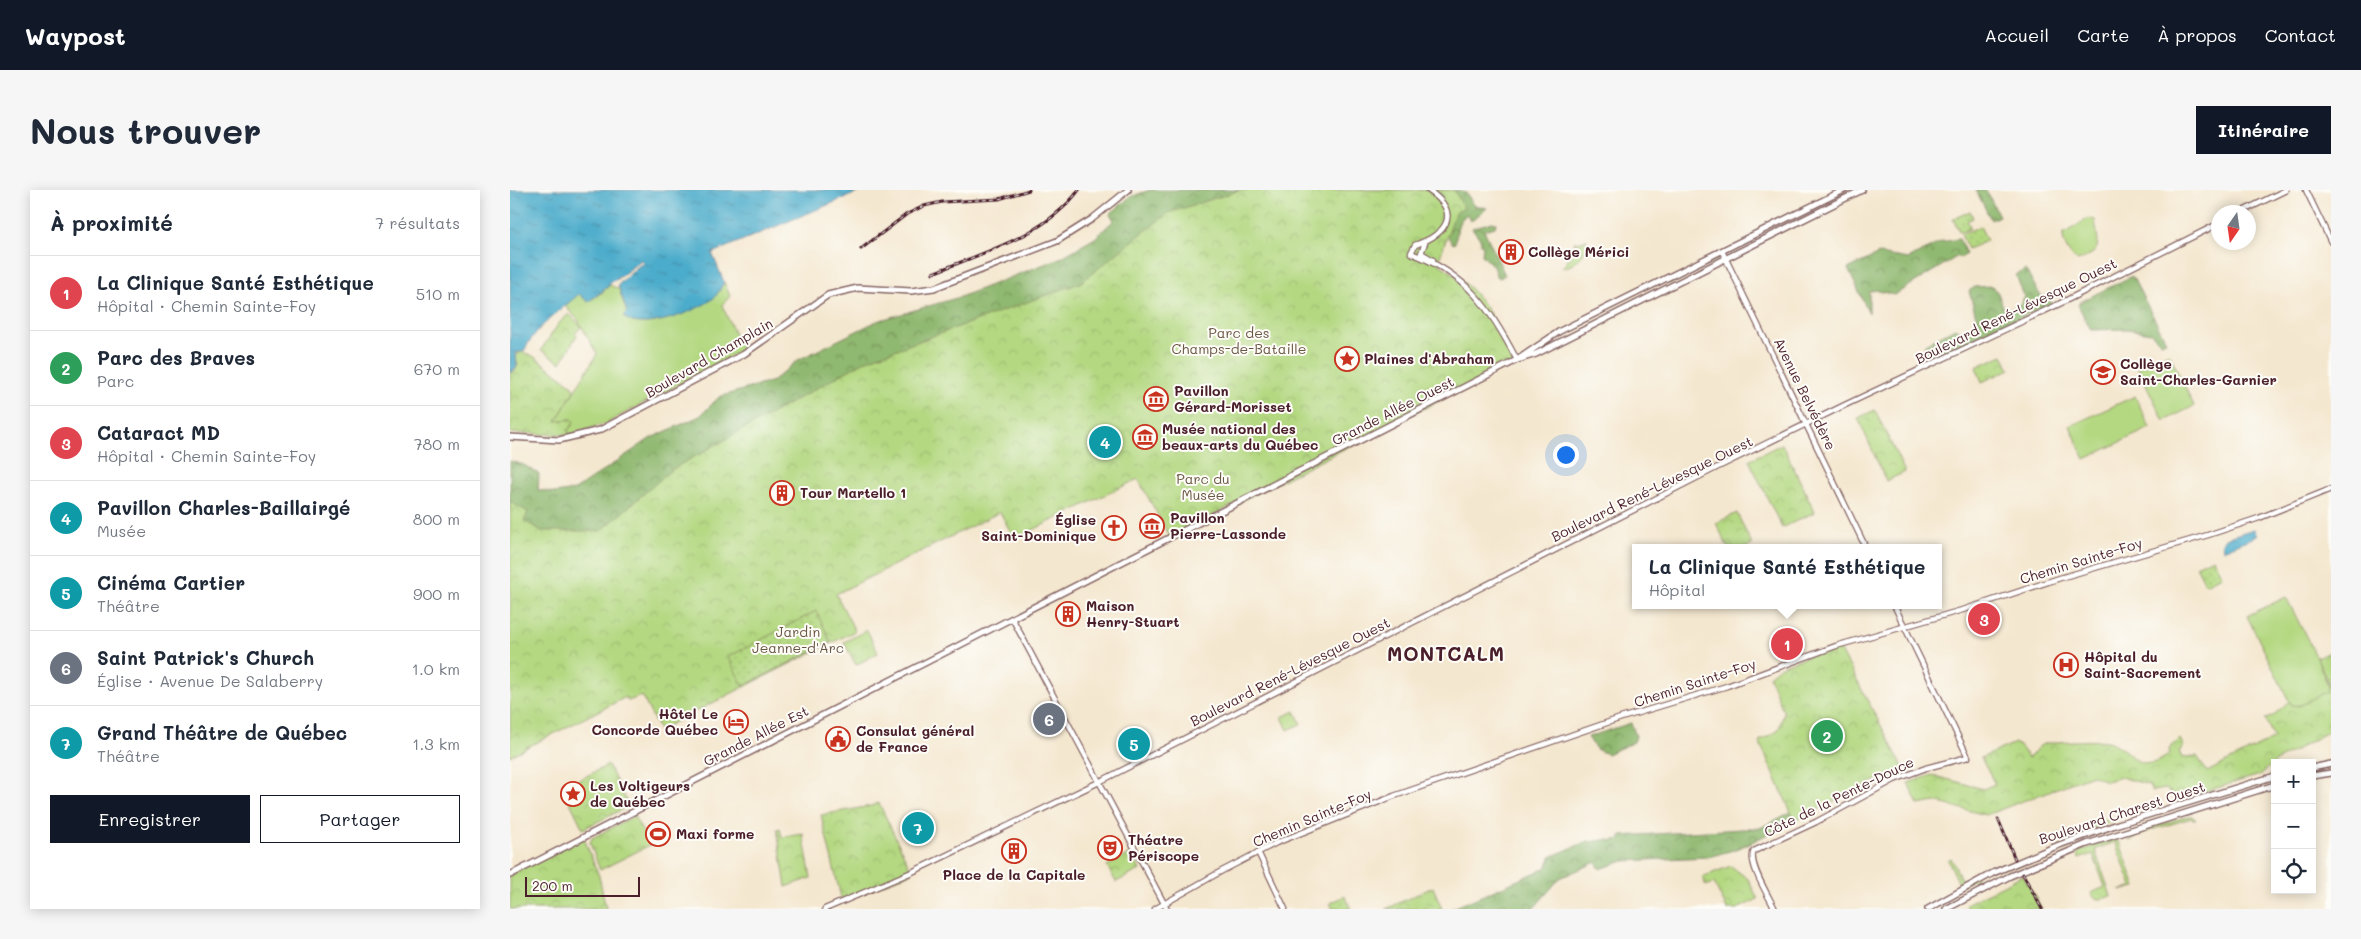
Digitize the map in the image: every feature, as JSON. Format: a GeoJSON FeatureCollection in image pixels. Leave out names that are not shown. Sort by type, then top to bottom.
{"type":"FeatureCollection","features":[{"type":"Feature","properties":{"kind":"main road","name":"Boulevard Champlain"},"geometry":{"type":"LineString","coordinates":[[510,437],[559,440],[600,430],[744,354],[828,295],[858,288],[911,291],[934,288],[1057,240],[1092,220],[1128,190]]}},
{"type":"Feature","properties":{"kind":"main road"},"geometry":{"type":"LineString","coordinates":[[1428,190],[1442,202],[1446,216],[1441,232],[1426,242],[1415,245],[1411,253],[1442,268]]}},
{"type":"Feature","properties":{"kind":"main road","name":"Grande Allée Ouest"},"geometry":{"type":"LineString","coordinates":[[1012,618],[1517,360],[1560,331],[1844,190]]}},
{"type":"Feature","properties":{"kind":"main road","name":"Grande Allée Ouest"},"geometry":{"type":"LineString","coordinates":[[1517,360],[1531,356],[1862,190]]}},
{"type":"Feature","properties":{"kind":"main road"},"geometry":{"type":"LineString","coordinates":[[2255,205],[2286,190]]}},
{"type":"Feature","properties":{"kind":"main road"},"geometry":{"type":"LineString","coordinates":[[2306,190],[2331,242]]}},
{"type":"Feature","properties":{"kind":"main road","name":"Boulevard René-Lévesque Ouest"},"geometry":{"type":"LineString","coordinates":[[825,909],[912,872],[1099,782],[1442,606],[1807,424],[2059,304],[2211,228]]}},
{"type":"Feature","properties":{"kind":"main road"},"geometry":{"type":"LineString","coordinates":[[1426,242],[1421,253],[1467,285],[1487,307],[1517,360]]}},
{"type":"Feature","properties":{"kind":"main road","name":"Avenue Belvédère"},"geometry":{"type":"LineString","coordinates":[[1722,251],[1864,544]]}},
{"type":"Feature","properties":{"kind":"main road","name":"Chemin Sainte-Foy"},"geometry":{"type":"LineString","coordinates":[[1155,909],[1258,852],[1312,827],[1400,794],[1631,715],[1727,686],[1836,646],[1905,627],[2208,535],[2259,518],[2331,490]]}},
{"type":"Feature","properties":{"kind":"main road"},"geometry":{"type":"LineString","coordinates":[[1896,609],[1905,627]]}},
{"type":"Feature","properties":{"kind":"main road"},"geometry":{"type":"LineString","coordinates":[[1012,618],[1167,909]]}},
{"type":"Feature","properties":{"kind":"main road","name":"Grande Allée Est"},"geometry":{"type":"LineString","coordinates":[[510,875],[1012,618]]}},
{"type":"Feature","properties":{"kind":"main road","name":"Côte de la Pente-Douce"},"geometry":{"type":"LineString","coordinates":[[1775,909],[1753,863],[1752,855],[1754,851],[1816,822],[1894,780],[1926,768],[1968,758],[1905,627]]}},
{"type":"Feature","properties":{"kind":"main road"},"geometry":{"type":"LineString","coordinates":[[2316,767],[2331,764]]}},
{"type":"Feature","properties":{"kind":"main road"},"geometry":{"type":"LineString","coordinates":[[2316,775],[2331,773]]}},
{"type":"Feature","properties":{"kind":"main road","name":"Boulevard Charest Ouest"},"geometry":{"type":"LineString","coordinates":[[1928,909],[1993,873],[2059,845],[2118,824],[2271,777]]}},
{"type":"Feature","properties":{"kind":"main road","name":"Boulevard Charest Ouest"},"geometry":{"type":"LineString","coordinates":[[1946,909],[2010,876],[2087,844],[2271,786]]}},
{"type":"Feature","properties":{"kind":"main road"},"geometry":{"type":"LineString","coordinates":[[1258,852],[1285,909]]}},
{"type":"Feature","properties":{"kind":"green space"},"geometry":{"type":"Polygon","coordinates":[[[1150,190],[1459,190],[1466,193],[1475,206],[1487,208],[1471,221],[1467,214],[1460,221],[1455,243],[1453,244],[1445,233],[588,575],[510,510],[510,461],[524,465],[539,474],[538,490],[555,493],[575,490],[651,438],[700,416],[719,397],[773,381],[798,360],[877,321],[960,297],[1060,258],[1095,238],[1114,220],[1110,214],[1130,197],[1150,190]]]}},
{"type":"Feature","properties":{"kind":"green space","name":"Parc des Champs-de-Bataille"},"geometry":{"type":"Polygon","coordinates":[[[1241,190],[1454,190],[1464,208],[1455,213],[1438,263],[1454,274],[1485,306],[1516,362],[1170,537],[1138,479],[1014,539],[1000,512],[836,594],[855,631],[659,730],[642,696],[628,701],[626,697],[510,756],[510,502],[528,512],[524,521],[542,531],[601,531],[671,470],[867,360],[1080,283],[1168,213],[1241,190]]]}},
{"type":"Feature","properties":{"kind":"green space"},"geometry":{"type":"Polygon","coordinates":[[[1976,190],[1986,190],[1999,216],[1991,220],[1976,190]]]}},
{"type":"Feature","properties":{"kind":"green space"},"geometry":{"type":"Polygon","coordinates":[[[1970,211],[1973,218],[1967,221],[1971,228],[1960,233],[1953,219],[1970,211]]]}},
{"type":"Feature","properties":{"kind":"green space"},"geometry":{"type":"Polygon","coordinates":[[[2089,218],[2095,220],[2098,241],[2096,250],[2078,261],[2067,249],[2063,234],[2089,218]]]}},
{"type":"Feature","properties":{"kind":"green space"},"geometry":{"type":"Polygon","coordinates":[[[1492,222],[1496,223],[1495,227],[1484,230],[1505,275],[1500,278],[1496,276],[1495,268],[1482,255],[1483,245],[1480,244],[1481,240],[1472,228],[1492,222]]]}},
{"type":"Feature","properties":{"kind":"green space"},"geometry":{"type":"Polygon","coordinates":[[[1980,226],[1987,241],[1968,249],[1961,235],[1980,226]]]}},
{"type":"Feature","properties":{"kind":"green space"},"geometry":{"type":"Polygon","coordinates":[[[1586,239],[1589,248],[1583,251],[1584,254],[1571,265],[1562,268],[1571,256],[1575,241],[1576,244],[1586,239]]]}},
{"type":"Feature","properties":{"kind":"green space"},"geometry":{"type":"Polygon","coordinates":[[[1959,239],[1966,254],[1961,258],[1958,256],[1894,295],[1875,290],[1869,292],[1869,313],[1848,269],[1879,254],[1908,259],[1941,242],[1959,239]]]}},
{"type":"Feature","properties":{"kind":"green space"},"geometry":{"type":"Polygon","coordinates":[[[1718,256],[1721,258],[1670,284],[1668,283],[1718,256]]]}},
{"type":"Feature","properties":{"kind":"green space"},"geometry":{"type":"Polygon","coordinates":[[[2025,270],[2041,296],[2049,297],[2052,303],[1926,361],[1925,344],[1955,328],[1961,331],[1978,323],[1969,291],[1975,287],[1992,286],[1998,293],[2005,312],[2022,303],[2024,296],[2016,275],[2025,270]]]}},
{"type":"Feature","properties":{"kind":"green space"},"geometry":{"type":"Polygon","coordinates":[[[2132,276],[2166,341],[2161,343],[2151,333],[2127,329],[2091,330],[2078,305],[2080,302],[2132,276]]]}},
{"type":"Feature","properties":{"kind":"green space"},"geometry":{"type":"Polygon","coordinates":[[[724,282],[730,296],[722,305],[742,350],[607,423],[569,435],[568,430],[574,423],[572,419],[556,421],[597,354],[578,320],[565,306],[579,293],[588,302],[604,291],[605,287],[606,289],[610,285],[619,289],[627,313],[624,317],[632,322],[643,323],[668,319],[694,309],[715,297],[724,282]]]}},
{"type":"Feature","properties":{"kind":"green space"},"geometry":{"type":"Polygon","coordinates":[[[569,314],[582,327],[575,333],[577,335],[561,363],[541,350],[559,323],[569,314]]]}},
{"type":"Feature","properties":{"kind":"green space"},"geometry":{"type":"Polygon","coordinates":[[[520,351],[533,356],[572,385],[574,391],[556,421],[572,419],[574,423],[568,430],[569,435],[510,433],[510,373],[515,371],[518,363],[515,358],[520,351]]]}},
{"type":"Feature","properties":{"kind":"green space"},"geometry":{"type":"Polygon","coordinates":[[[2169,353],[2194,406],[2164,421],[2138,368],[2169,353]]]}},
{"type":"Feature","properties":{"kind":"green space"},"geometry":{"type":"Polygon","coordinates":[[[2003,355],[2010,369],[1982,382],[1976,367],[2003,355]]]}},
{"type":"Feature","properties":{"kind":"green space"},"geometry":{"type":"Polygon","coordinates":[[[2135,396],[2150,428],[2085,459],[2070,426],[2135,396]]]}},
{"type":"Feature","properties":{"kind":"green space"},"geometry":{"type":"Polygon","coordinates":[[[1875,410],[1905,472],[1886,481],[1858,418],[1875,410]]]}},
{"type":"Feature","properties":{"kind":"green space"},"geometry":{"type":"Polygon","coordinates":[[[1782,444],[1815,512],[1782,528],[1749,460],[1782,444]]]}},
{"type":"Feature","properties":{"kind":"green space"},"geometry":{"type":"Polygon","coordinates":[[[1737,513],[1752,544],[1726,544],[1716,523],[1737,513]]]}},
{"type":"Feature","properties":{"kind":"green space"},"geometry":{"type":"Polygon","coordinates":[[[2213,558],[2222,576],[2205,584],[2196,566],[2213,558]]]}},
{"type":"Feature","properties":{"kind":"green space"},"geometry":{"type":"Polygon","coordinates":[[[2286,597],[2317,658],[2329,688],[2317,698],[2296,706],[2292,705],[2289,701],[2247,616],[2286,597]]]}},
{"type":"Feature","properties":{"kind":"green space","name":"Jardin Jeanne-d'Arc"},"geometry":{"type":"Polygon","coordinates":[[[816,611],[831,642],[743,686],[728,657],[816,611]]]}},
{"type":"Feature","properties":{"kind":"green space"},"geometry":{"type":"Polygon","coordinates":[[[867,630],[878,653],[856,665],[844,642],[867,630]]]}},
{"type":"Feature","properties":{"kind":"green space"},"geometry":{"type":"Polygon","coordinates":[[[1840,649],[1903,767],[1795,821],[1759,741],[1778,731],[1784,713],[1769,676],[1781,666],[1820,652],[1840,649]]]}},
{"type":"Feature","properties":{"kind":"green space"},"geometry":{"type":"Polygon","coordinates":[[[2331,651],[2331,730],[2280,759],[2271,759],[2271,766],[2260,775],[2180,799],[2166,789],[2152,791],[2149,785],[2121,777],[2106,781],[2092,775],[1986,815],[1935,802],[1918,805],[1908,783],[1932,775],[1983,789],[1995,784],[1981,758],[2015,743],[2022,748],[2028,758],[2044,744],[2065,741],[2106,741],[2122,748],[2135,759],[2149,764],[2170,754],[2169,749],[2180,739],[2184,747],[2179,751],[2182,758],[2197,756],[2207,772],[2274,738],[2265,719],[2272,717],[2289,701],[2292,705],[2299,706],[2327,691],[2328,682],[2317,658],[2331,651]]]}},
{"type":"Feature","properties":{"kind":"green space"},"geometry":{"type":"Polygon","coordinates":[[[1295,711],[1301,724],[1288,730],[1282,717],[1295,711]]]}},
{"type":"Feature","properties":{"kind":"green space"},"geometry":{"type":"Polygon","coordinates":[[[1631,723],[1636,736],[1634,742],[1607,754],[1596,749],[1588,737],[1631,723]]]}},
{"type":"Feature","properties":{"kind":"green space"},"geometry":{"type":"Polygon","coordinates":[[[608,765],[629,806],[583,829],[563,788],[608,765]]]}},
{"type":"Feature","properties":{"kind":"green space"},"geometry":{"type":"Polygon","coordinates":[[[879,803],[912,872],[842,902],[821,815],[879,803]]]}},
{"type":"Feature","properties":{"kind":"green space"},"geometry":{"type":"Polygon","coordinates":[[[1791,812],[1795,821],[1737,849],[1708,857],[1624,861],[1600,869],[1596,862],[1560,878],[1533,909],[1451,909],[1546,868],[1550,857],[1588,841],[1609,839],[1610,841],[1621,839],[1620,836],[1760,828],[1791,812]]]}},
{"type":"Feature","properties":{"kind":"green space"},"geometry":{"type":"Polygon","coordinates":[[[634,816],[650,845],[600,870],[590,843],[592,838],[634,816]]]}},
{"type":"Feature","properties":{"kind":"green space"},"geometry":{"type":"Polygon","coordinates":[[[2192,816],[2196,820],[2191,818],[2142,833],[2141,836],[2139,834],[2136,835],[2136,838],[2129,841],[2131,834],[2192,816]]]}},
{"type":"Feature","properties":{"kind":"green space"},"geometry":{"type":"Polygon","coordinates":[[[2110,819],[2111,822],[2063,839],[2060,832],[2063,835],[2088,826],[2087,823],[2096,824],[2110,819]]]}},
{"type":"Feature","properties":{"kind":"green space"},"geometry":{"type":"Polygon","coordinates":[[[780,828],[782,837],[803,834],[811,878],[786,887],[777,829],[780,828]]]}},
{"type":"Feature","properties":{"kind":"green space"},"geometry":{"type":"Polygon","coordinates":[[[583,836],[599,876],[606,909],[510,909],[510,875],[583,836]]]}},
{"type":"Feature","properties":{"kind":"green space"},"geometry":{"type":"Polygon","coordinates":[[[2114,839],[2120,843],[2136,887],[2120,891],[2132,886],[2115,842],[2095,850],[2111,896],[2097,899],[2091,893],[2105,887],[2093,854],[2079,859],[2077,852],[2114,839]]]}},
{"type":"Feature","properties":{"kind":"green space"},"geometry":{"type":"Polygon","coordinates":[[[1132,853],[1140,870],[1116,882],[1107,866],[1132,853]]]}},
{"type":"Feature","properties":{"kind":"green space"},"geometry":{"type":"Polygon","coordinates":[[[1951,858],[1961,879],[1965,880],[1976,875],[1978,878],[1960,886],[1948,860],[1951,858]]]}},
{"type":"Feature","properties":{"kind":"green space"},"geometry":{"type":"Polygon","coordinates":[[[1731,866],[1748,879],[1758,899],[1737,909],[1727,909],[1714,883],[1706,886],[1702,877],[1731,866]]]}},
{"type":"Feature","properties":{"kind":"green space"},"geometry":{"type":"Polygon","coordinates":[[[2023,875],[2042,909],[1968,909],[1966,904],[2023,875]]]}},
{"type":"Feature","properties":{"kind":"green space"},"geometry":{"type":"Polygon","coordinates":[[[1433,887],[1442,909],[1386,909],[1433,887]]]}},
{"type":"Feature","properties":{"kind":"green space"},"geometry":{"type":"Polygon","coordinates":[[[1345,896],[1351,909],[1333,909],[1330,903],[1345,896]]]}},
{"type":"Feature","properties":{"kind":"water"},"geometry":{"type":"Polygon","coordinates":[[[510,190],[864,190],[712,253],[724,282],[717,295],[695,309],[669,319],[643,323],[632,322],[624,317],[627,312],[618,285],[643,262],[641,260],[620,277],[617,277],[618,279],[612,281],[606,289],[604,287],[604,290],[588,302],[579,294],[556,313],[535,334],[524,351],[516,353],[517,367],[510,373],[510,190]]]}},
{"type":"Feature","properties":{"kind":"water"},"geometry":{"type":"Polygon","coordinates":[[[2254,529],[2257,536],[2223,550],[2222,543],[2225,538],[2254,529]]]}},
{"type":"Feature","properties":{"kind":"railway"},"geometry":{"type":"LineString","coordinates":[[861,249],[907,214],[924,206],[942,202],[999,199],[1029,190]]}},
{"type":"Feature","properties":{"kind":"railway"},"geometry":{"type":"LineString","coordinates":[[933,273],[993,250],[1031,231],[1065,206],[1079,190]]}},
{"type":"Feature","properties":{"kind":"railway"},"geometry":{"type":"LineString","coordinates":[[1998,819],[2015,859]]}},
{"type":"Feature","properties":{"kind":"railway"},"geometry":{"type":"LineString","coordinates":[[2023,874],[2042,909]]}},
{"type":"Feature","properties":{"kind":"place","name":"Collège Mérici"},"geometry":{"type":"Point","coordinates":[1511,252]}},
{"type":"Feature","properties":{"kind":"place","name":"Plaines d'Abraham"},"geometry":{"type":"Point","coordinates":[1347,359]}},
{"type":"Feature","properties":{"kind":"place","name":"Collège Saint-Charles-Garnier"},"geometry":{"type":"Point","coordinates":[2103,372]}},
{"type":"Feature","properties":{"kind":"place","name":"Pavillon Gérard-Morisset"},"geometry":{"type":"Point","coordinates":[1156,399]}},
{"type":"Feature","properties":{"kind":"place","name":"Musée national des beaux-arts du Québec"},"geometry":{"type":"Point","coordinates":[1145,437]}},
{"type":"Feature","properties":{"kind":"place","name":"Pavillon Charles-Baillairgé"},"geometry":{"type":"Point","coordinates":[1105,442]}},
{"type":"Feature","properties":{"kind":"place","name":"Tour Martello 1"},"geometry":{"type":"Point","coordinates":[782,493]}},
{"type":"Feature","properties":{"kind":"place","name":"Pavillon Pierre-Lassonde"},"geometry":{"type":"Point","coordinates":[1152,526]}},
{"type":"Feature","properties":{"kind":"place","name":"Église Saint-Dominique"},"geometry":{"type":"Point","coordinates":[1114,528]}},
{"type":"Feature","properties":{"kind":"place","name":"Maison Henry-Stuart"},"geometry":{"type":"Point","coordinates":[1068,614]}},
{"type":"Feature","properties":{"kind":"place","name":"Cataract MD"},"geometry":{"type":"Point","coordinates":[1984,619]}},
{"type":"Feature","properties":{"kind":"place","name":"La Clinique Santé Esthétique"},"geometry":{"type":"Point","coordinates":[1787,644]}},
{"type":"Feature","properties":{"kind":"place","name":"Hôpital du Saint-Sacrement"},"geometry":{"type":"Point","coordinates":[2066,665]}},
{"type":"Feature","properties":{"kind":"place","name":"Saint Patrick's Church"},"geometry":{"type":"Point","coordinates":[1049,719]}},
{"type":"Feature","properties":{"kind":"place","name":"Hôtel Le Concorde Québec"},"geometry":{"type":"Point","coordinates":[736,722]}},
{"type":"Feature","properties":{"kind":"place","name":"Parc des Braves"},"geometry":{"type":"Point","coordinates":[1827,736]}},
{"type":"Feature","properties":{"kind":"place","name":"Consulat général de France"},"geometry":{"type":"Point","coordinates":[838,739]}},
{"type":"Feature","properties":{"kind":"place","name":"Cinéma Cartier"},"geometry":{"type":"Point","coordinates":[1134,744]}},
{"type":"Feature","properties":{"kind":"place","name":"Les Voltigeurs de Québec"},"geometry":{"type":"Point","coordinates":[573,794]}},
{"type":"Feature","properties":{"kind":"place","name":"Grand Théâtre de Québec"},"geometry":{"type":"Point","coordinates":[918,828]}},
{"type":"Feature","properties":{"kind":"place","name":"Maxi forme"},"geometry":{"type":"Point","coordinates":[658,834]}},
{"type":"Feature","properties":{"kind":"place","name":"Théatre Périscope"},"geometry":{"type":"Point","coordinates":[1110,848]}},
{"type":"Feature","properties":{"kind":"place","name":"Place de la Capitale"},"geometry":{"type":"Point","coordinates":[1014,851]}},
{"type":"Feature","properties":{"kind":"district","name":"MONTCALM"},"geometry":{"type":"Point","coordinates":[1446,654]}},
{"type":"Feature","properties":{"kind":"park label","name":"Parc du Musée"},"geometry":{"type":"Point","coordinates":[1203,488]}}]}
